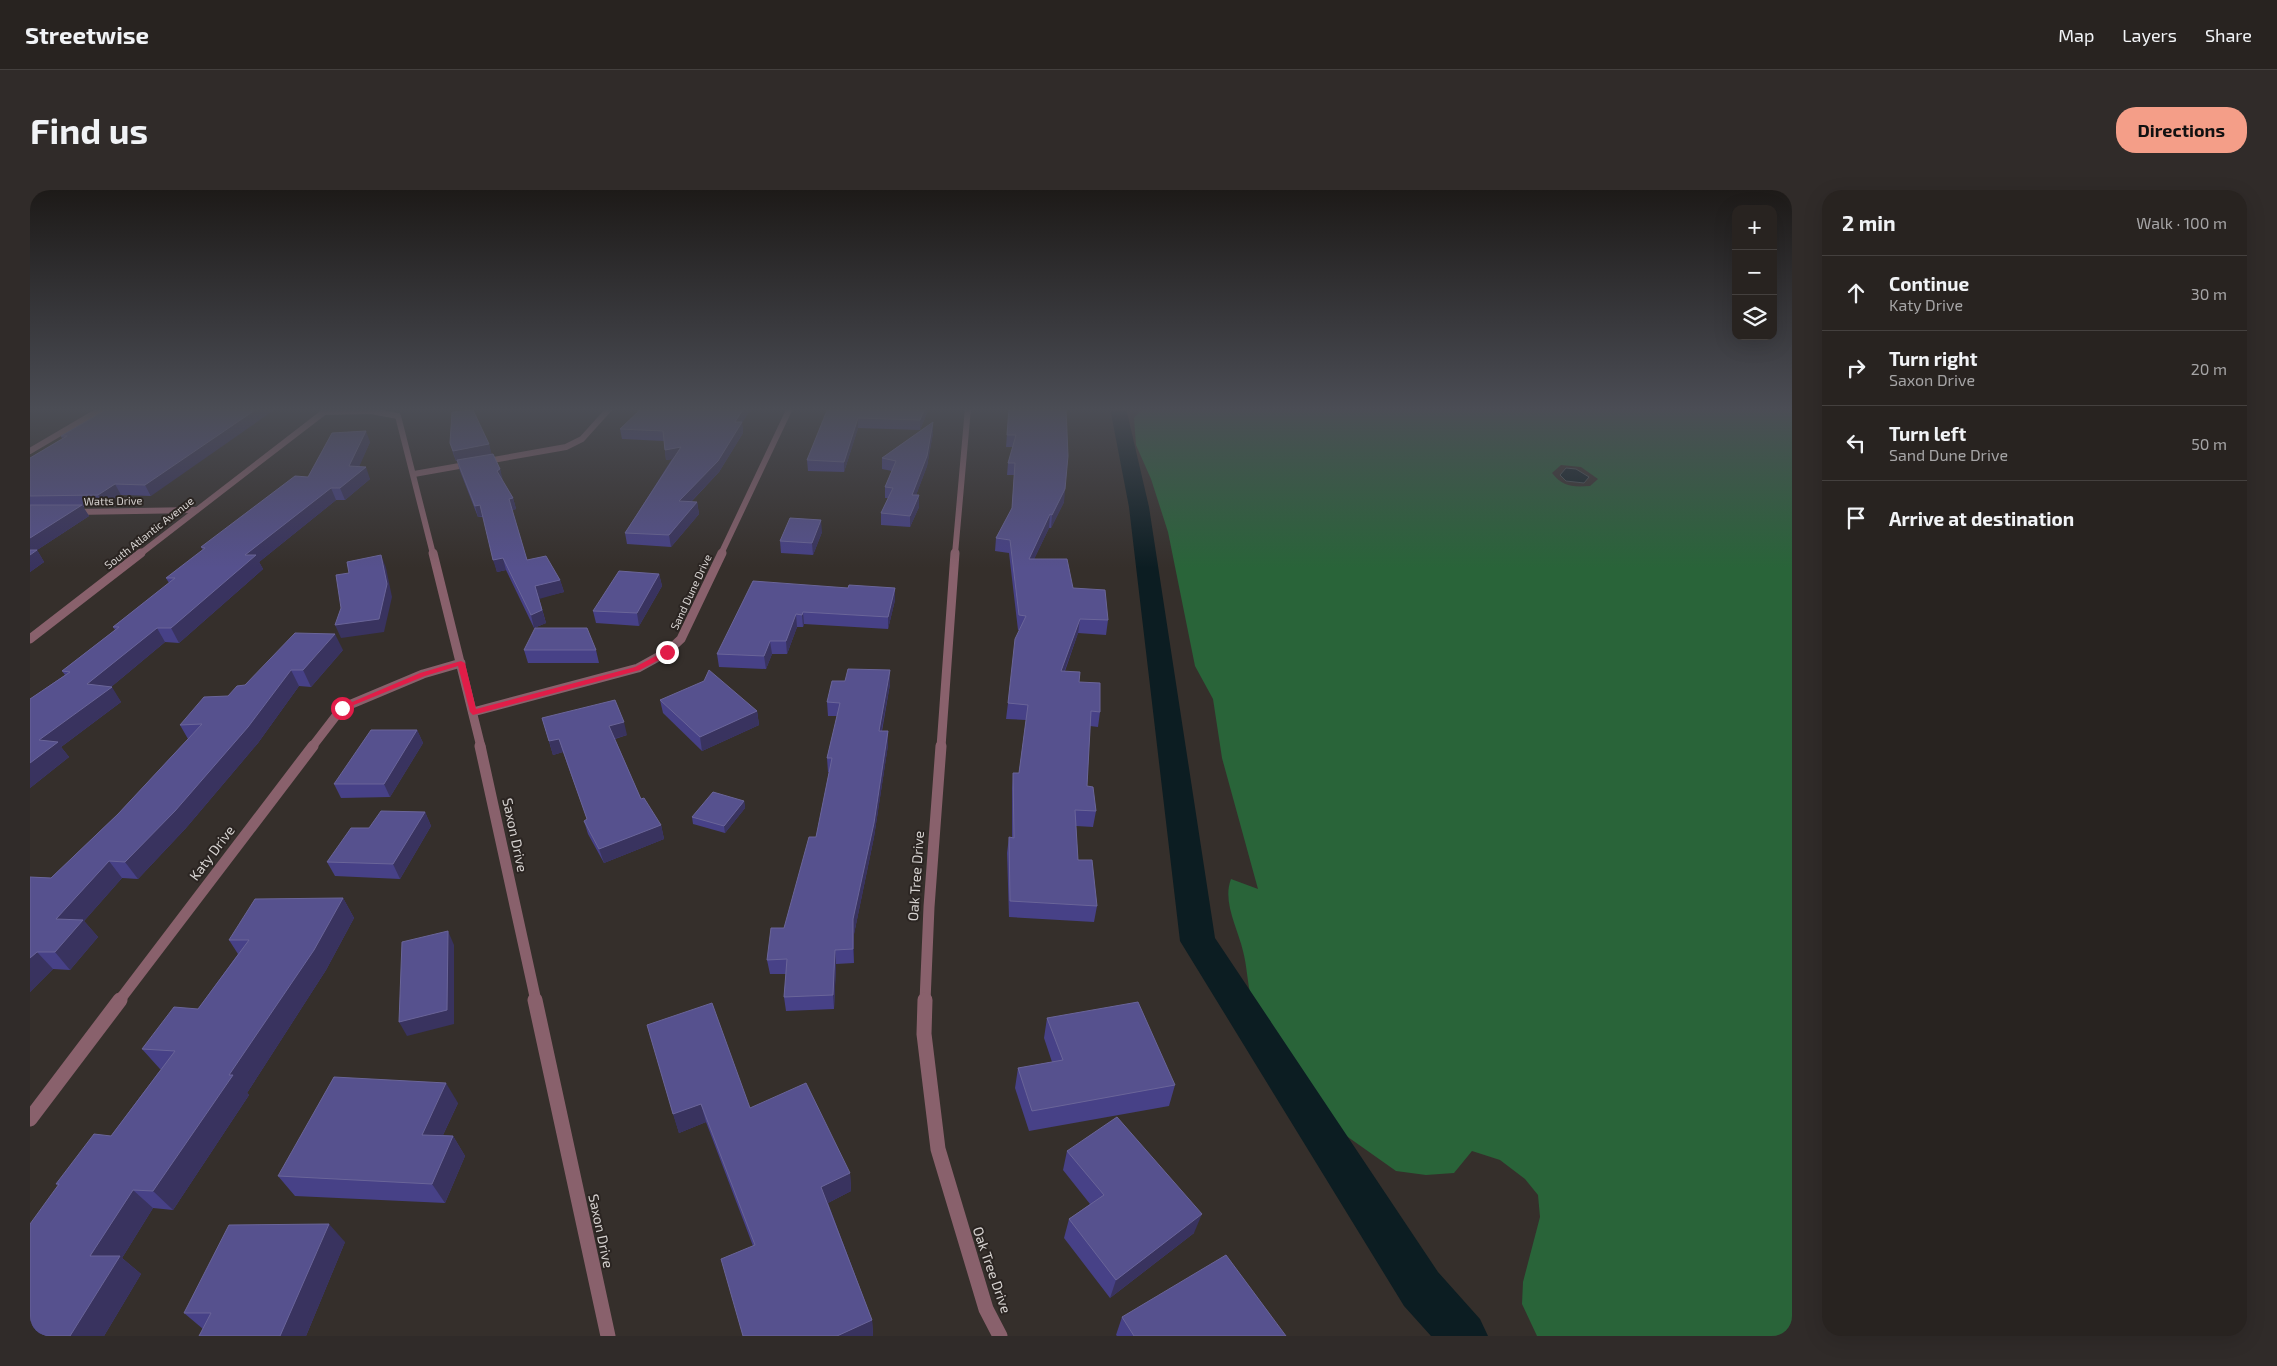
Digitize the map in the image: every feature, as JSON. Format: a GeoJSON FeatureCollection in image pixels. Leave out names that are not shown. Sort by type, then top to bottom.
{"type":"FeatureCollection","features":[{"type":"Feature","properties":{"kind":"street","name":"South Atlantic Avenue"},"geometry":{"type":"LineString","coordinates":[[30,639],[260,461]]}},
{"type":"Feature","properties":{"kind":"street","name":"Saxon Drive"},"geometry":{"type":"LineString","coordinates":[[411,461],[473,712],[608,1336]]}},
{"type":"Feature","properties":{"kind":"street"},"geometry":{"type":"LineString","coordinates":[[414,474],[484,461]]}},
{"type":"Feature","properties":{"kind":"street","name":"Sand Dune Drive"},"geometry":{"type":"LineString","coordinates":[[473,712],[638,668],[667,652],[681,639],[765,461]]}},
{"type":"Feature","properties":{"kind":"street","name":"Oak Tree Drive"},"geometry":{"type":"LineString","coordinates":[[963,461],[952,583],[929,907],[924,1034],[938,1149],[986,1308],[1000,1336]]}},
{"type":"Feature","properties":{"kind":"street","name":"Watts Drive"},"geometry":{"type":"LineString","coordinates":[[69,512],[196,510]]}},
{"type":"Feature","properties":{"kind":"street","name":"Katy Drive"},"geometry":{"type":"LineString","coordinates":[[30,1119],[342,708],[423,674],[461,663]]}},
{"type":"Feature","properties":{"kind":"green space"},"geometry":{"type":"Polygon","coordinates":[[[1143,461],[1792,461],[1792,1336],[1537,1336],[1522,1304],[1523,1282],[1540,1217],[1538,1195],[1525,1179],[1500,1160],[1472,1151],[1454,1173],[1426,1175],[1396,1171],[1338,1130],[1251,997],[1243,951],[1228,897],[1231,879],[1258,889],[1222,758],[1213,699],[1195,666],[1168,532],[1143,461]],[[1561,465],[1552,473],[1564,484],[1568,485],[1590,486],[1598,479],[1581,467],[1561,465]]]}},
{"type":"Feature","properties":{"kind":"shaded area"},"geometry":{"type":"Polygon","coordinates":[[[1566,468],[1576,469],[1589,477],[1584,483],[1566,481],[1560,475],[1566,468]]]}},
{"type":"Feature","properties":{"kind":"building"},"geometry":{"type":"Polygon","coordinates":[[[30,461],[180,461],[145,485],[115,484],[98,495],[30,496],[30,461]]]}},
{"type":"Feature","properties":{"kind":"building"},"geometry":{"type":"Polygon","coordinates":[[[316,461],[351,461],[349,466],[366,467],[340,488],[331,488],[245,555],[256,555],[171,628],[157,628],[87,684],[112,687],[39,740],[58,742],[30,763],[30,699],[70,672],[62,671],[119,627],[113,627],[175,578],[166,578],[205,548],[201,547],[295,476],[308,477],[316,461]]]}},
{"type":"Feature","properties":{"kind":"building"},"geometry":{"type":"Polygon","coordinates":[[[458,461],[496,461],[500,469],[497,471],[513,498],[509,499],[527,560],[546,556],[560,580],[535,586],[542,610],[531,615],[503,558],[493,560],[480,505],[475,506],[458,461]]]}},
{"type":"Feature","properties":{"kind":"building"},"geometry":{"type":"Polygon","coordinates":[[[672,461],[718,461],[679,501],[697,502],[669,535],[625,533],[672,461]]]}},
{"type":"Feature","properties":{"kind":"building"},"geometry":{"type":"Polygon","coordinates":[[[896,461],[925,461],[912,495],[919,495],[910,516],[881,513],[893,488],[885,487],[896,461]]]}},
{"type":"Feature","properties":{"kind":"building"},"geometry":{"type":"Polygon","coordinates":[[[1008,461],[1068,461],[1065,489],[1052,515],[1050,514],[1029,559],[1067,559],[1073,588],[1105,590],[1108,620],[1080,619],[1061,671],[1080,672],[1079,682],[1100,683],[1100,712],[1091,711],[1087,786],[1093,787],[1096,811],[1075,810],[1078,860],[1092,860],[1097,906],[1010,901],[1009,837],[1014,838],[1013,773],[1019,773],[1028,705],[1008,703],[1015,639],[1026,616],[1019,615],[1010,540],[996,538],[1012,508],[1015,463],[1008,463],[1008,461]]]}},
{"type":"Feature","properties":{"kind":"building"},"geometry":{"type":"Polygon","coordinates":[[[30,505],[82,505],[30,538],[30,505]]]}},
{"type":"Feature","properties":{"kind":"building"},"geometry":{"type":"Polygon","coordinates":[[[790,518],[821,520],[812,543],[780,541],[790,518]]]}},
{"type":"Feature","properties":{"kind":"building"},"geometry":{"type":"Polygon","coordinates":[[[30,550],[37,550],[30,555],[30,550]]]}},
{"type":"Feature","properties":{"kind":"building"},"geometry":{"type":"Polygon","coordinates":[[[381,555],[387,584],[379,619],[335,625],[341,608],[336,575],[349,573],[347,562],[381,555]]]}},
{"type":"Feature","properties":{"kind":"building"},"geometry":{"type":"Polygon","coordinates":[[[619,571],[659,574],[637,613],[593,611],[619,571]]]}},
{"type":"Feature","properties":{"kind":"building"},"geometry":{"type":"Polygon","coordinates":[[[753,581],[848,588],[849,585],[895,588],[888,617],[803,612],[802,615],[796,614],[786,641],[770,641],[764,656],[717,654],[753,581]]]}},
{"type":"Feature","properties":{"kind":"building"},"geometry":{"type":"Polygon","coordinates":[[[535,628],[587,628],[596,650],[524,650],[535,628]]]}},
{"type":"Feature","properties":{"kind":"building"},"geometry":{"type":"Polygon","coordinates":[[[295,633],[335,634],[303,670],[291,670],[248,727],[175,811],[125,862],[109,861],[56,919],[83,920],[55,952],[37,952],[30,958],[30,877],[51,878],[118,814],[202,724],[180,725],[204,697],[228,696],[237,686],[245,685],[295,633]]]}},
{"type":"Feature","properties":{"kind":"building"},"geometry":{"type":"Polygon","coordinates":[[[848,669],[890,670],[879,731],[888,731],[874,823],[853,919],[853,949],[835,950],[833,995],[784,997],[787,959],[767,960],[771,928],[784,928],[809,837],[816,837],[832,758],[827,758],[840,703],[827,702],[832,681],[845,681],[848,669]]]}},
{"type":"Feature","properties":{"kind":"building"},"geometry":{"type":"Polygon","coordinates":[[[709,670],[757,711],[700,737],[660,700],[704,681],[709,670]]]}},
{"type":"Feature","properties":{"kind":"building"},"geometry":{"type":"Polygon","coordinates":[[[615,700],[624,722],[609,726],[641,799],[644,798],[661,825],[599,849],[584,821],[587,819],[559,739],[549,741],[542,718],[615,700]]]}},
{"type":"Feature","properties":{"kind":"building"},"geometry":{"type":"Polygon","coordinates":[[[371,730],[417,730],[384,784],[334,784],[371,730]]]}},
{"type":"Feature","properties":{"kind":"building"},"geometry":{"type":"Polygon","coordinates":[[[713,792],[744,801],[724,826],[692,817],[713,792]]]}},
{"type":"Feature","properties":{"kind":"building"},"geometry":{"type":"Polygon","coordinates":[[[381,811],[425,812],[393,864],[327,862],[351,828],[369,828],[381,811]]]}},
{"type":"Feature","properties":{"kind":"building"},"geometry":{"type":"Polygon","coordinates":[[[343,898],[314,950],[229,1075],[233,1075],[153,1191],[133,1190],[90,1256],[120,1256],[70,1336],[30,1336],[30,1224],[59,1184],[56,1184],[94,1134],[111,1136],[175,1051],[142,1049],[174,1007],[198,1009],[249,940],[229,940],[255,899],[343,898]]]}},
{"type":"Feature","properties":{"kind":"building"},"geometry":{"type":"Polygon","coordinates":[[[448,931],[447,1010],[399,1022],[402,942],[448,931]]]}},
{"type":"Feature","properties":{"kind":"building"},"geometry":{"type":"Polygon","coordinates":[[[1138,1002],[1175,1085],[1032,1111],[1018,1068],[1063,1060],[1047,1018],[1138,1002]]]}},
{"type":"Feature","properties":{"kind":"building"},"geometry":{"type":"Polygon","coordinates":[[[712,1003],[750,1108],[806,1083],[850,1173],[821,1187],[872,1320],[837,1336],[743,1336],[721,1259],[755,1245],[701,1104],[673,1114],[647,1025],[712,1003]]]}},
{"type":"Feature","properties":{"kind":"building"},"geometry":{"type":"Polygon","coordinates":[[[334,1077],[446,1083],[422,1135],[453,1136],[432,1184],[278,1176],[334,1077]]]}},
{"type":"Feature","properties":{"kind":"building"},"geometry":{"type":"Polygon","coordinates":[[[1117,1117],[1202,1214],[1116,1280],[1069,1219],[1104,1195],[1067,1151],[1117,1117]]]}},
{"type":"Feature","properties":{"kind":"building"},"geometry":{"type":"Polygon","coordinates":[[[329,1224],[280,1336],[199,1336],[211,1313],[184,1313],[229,1225],[329,1224]]]}},
{"type":"Feature","properties":{"kind":"building"},"geometry":{"type":"Polygon","coordinates":[[[1226,1255],[1286,1336],[1134,1336],[1122,1317],[1226,1255]]]}},
{"type":"Feature","properties":{"kind":"waterway"},"geometry":{"type":"LineString","coordinates":[[1129,461],[1139,507],[1198,941],[1421,1289],[1463,1336]]}},
{"type":"Feature","properties":{"kind":"route"},"geometry":{"type":"LineString","coordinates":[[342,708],[423,674],[461,663],[473,712],[638,668],[667,652]]}}]}
